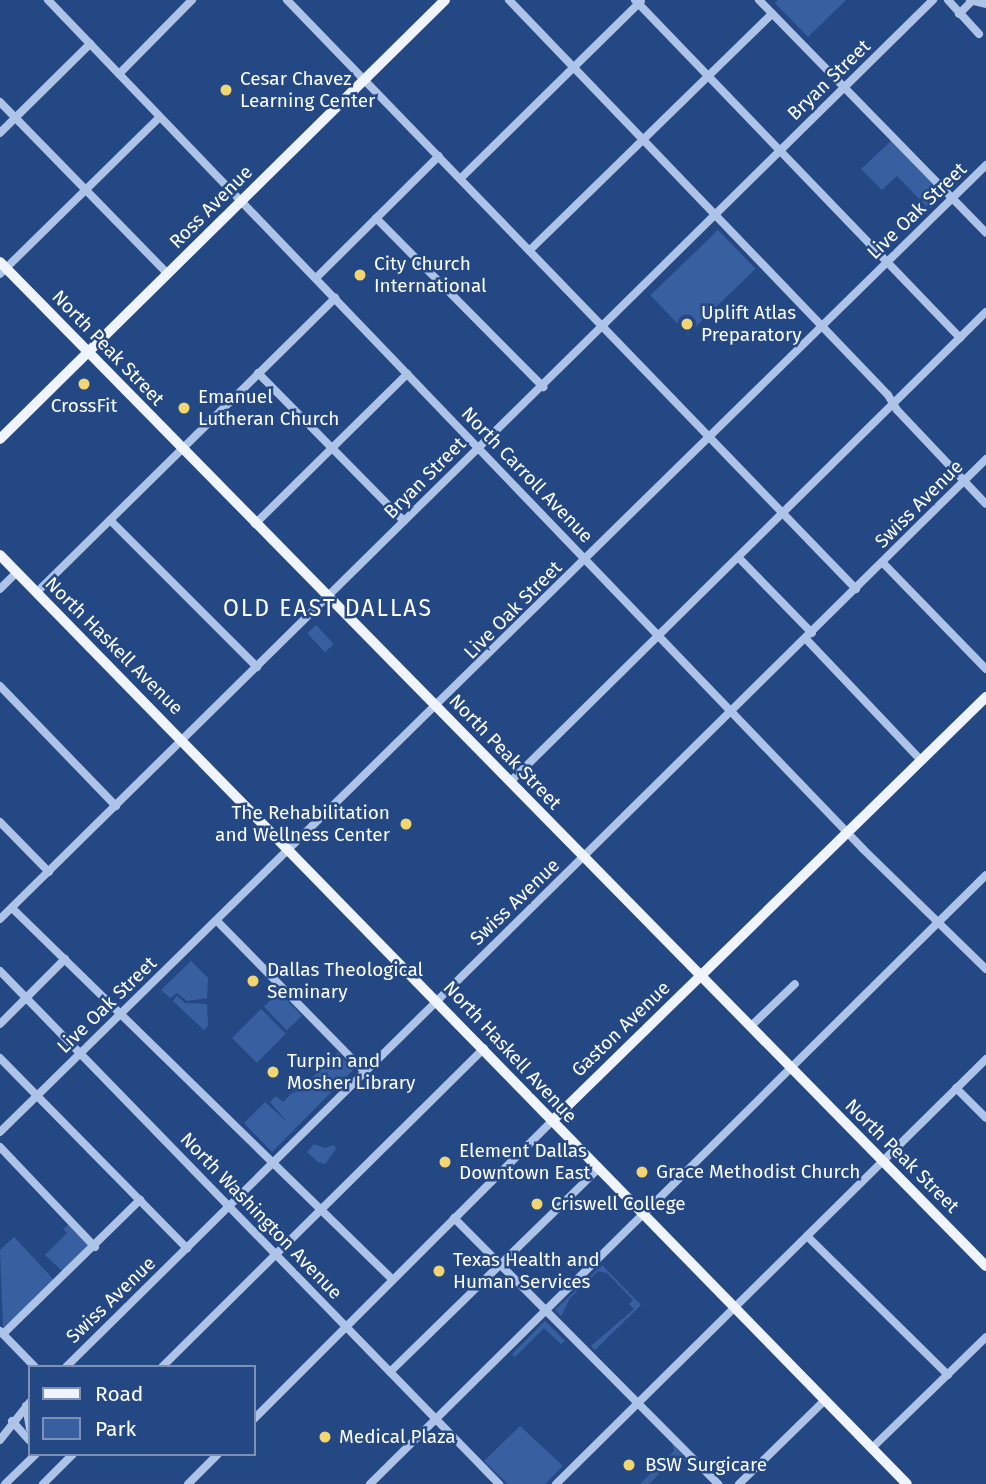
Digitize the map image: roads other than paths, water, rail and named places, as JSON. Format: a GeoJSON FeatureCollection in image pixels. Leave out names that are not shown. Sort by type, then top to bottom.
{"type":"FeatureCollection","features":[{"type":"Feature","properties":{"kind":"main road","name":"Ross Avenue"},"geometry":{"type":"LineString","coordinates":[[0,439],[445,0]]}},
{"type":"Feature","properties":{"kind":"main road","name":"North Peak Street"},"geometry":{"type":"LineString","coordinates":[[2,268],[88,351],[986,1266]]}},
{"type":"Feature","properties":{"kind":"main road","name":"North Haskell Avenue"},"geometry":{"type":"LineString","coordinates":[[0,555],[437,999],[598,1169],[907,1484]]}},
{"type":"Feature","properties":{"kind":"main road","name":"Gaston Avenue"},"geometry":{"type":"LineString","coordinates":[[552,1121],[986,697]]}},
{"type":"Feature","properties":{"kind":"street","name":"North Carroll Avenue"},"geometry":{"type":"LineString","coordinates":[[48,0],[848,832],[986,969]]}},
{"type":"Feature","properties":{"kind":"street"},"geometry":{"type":"LineString","coordinates":[[119,74],[192,0]]}},
{"type":"Feature","properties":{"kind":"street"},"geometry":{"type":"LineString","coordinates":[[287,0],[531,249],[856,589]]}},
{"type":"Feature","properties":{"kind":"street"},"geometry":{"type":"LineString","coordinates":[[509,0],[821,326],[986,504]]}},
{"type":"Feature","properties":{"kind":"street"},"geometry":{"type":"LineString","coordinates":[[759,0],[986,233]]}},
{"type":"Feature","properties":{"kind":"street","name":"Bryan Street"},"geometry":{"type":"LineString","coordinates":[[0,919],[478,448],[544,387],[714,214],[933,0]]}},
{"type":"Feature","properties":{"kind":"street"},"geometry":{"type":"LineString","coordinates":[[948,0],[979,34]]}},
{"type":"Feature","properties":{"kind":"street"},"geometry":{"type":"LineString","coordinates":[[959,14],[971,0],[986,4]]}},
{"type":"Feature","properties":{"kind":"street"},"geometry":{"type":"LineString","coordinates":[[461,178],[638,1],[960,338]]}},
{"type":"Feature","properties":{"kind":"street"},"geometry":{"type":"LineString","coordinates":[[531,249],[772,14]]}},
{"type":"Feature","properties":{"kind":"street"},"geometry":{"type":"LineString","coordinates":[[0,133],[90,44]]}},
{"type":"Feature","properties":{"kind":"street"},"geometry":{"type":"LineString","coordinates":[[0,102],[168,274]]}},
{"type":"Feature","properties":{"kind":"street"},"geometry":{"type":"LineString","coordinates":[[2,268],[160,117]]}},
{"type":"Feature","properties":{"kind":"street"},"geometry":{"type":"LineString","coordinates":[[316,278],[439,156]]}},
{"type":"Feature","properties":{"kind":"street","name":"Live Oak Street"},"geometry":{"type":"LineString","coordinates":[[0,1132],[438,708],[709,436],[986,165]]}},
{"type":"Feature","properties":{"kind":"street"},"geometry":{"type":"LineString","coordinates":[[376,218],[544,387]]}},
{"type":"Feature","properties":{"kind":"street"},"geometry":{"type":"LineString","coordinates":[[37,592],[335,298]]}},
{"type":"Feature","properties":{"kind":"street"},"geometry":{"type":"LineString","coordinates":[[510,782],[986,312]]}},
{"type":"Feature","properties":{"kind":"street"},"geometry":{"type":"LineString","coordinates":[[258,373],[404,521]]}},
{"type":"Feature","properties":{"kind":"street"},"geometry":{"type":"LineString","coordinates":[[255,523],[407,374]]}},
{"type":"Feature","properties":{"kind":"street","name":"Swiss Avenue"},"geometry":{"type":"LineString","coordinates":[[68,1365],[986,459]]}},
{"type":"Feature","properties":{"kind":"street"},"geometry":{"type":"LineString","coordinates":[[110,520],[257,667]]}},
{"type":"Feature","properties":{"kind":"street"},"geometry":{"type":"LineString","coordinates":[[738,557],[921,760]]}},
{"type":"Feature","properties":{"kind":"street"},"geometry":{"type":"LineString","coordinates":[[883,563],[986,669]]}},
{"type":"Feature","properties":{"kind":"street"},"geometry":{"type":"LineString","coordinates":[[0,589],[17,572]]}},
{"type":"Feature","properties":{"kind":"street"},"geometry":{"type":"LineString","coordinates":[[0,686],[116,806]]}},
{"type":"Feature","properties":{"kind":"street"},"geometry":{"type":"LineString","coordinates":[[0,822],[49,872]]}},
{"type":"Feature","properties":{"kind":"street"},"geometry":{"type":"LineString","coordinates":[[370,1484],[986,875]]}},
{"type":"Feature","properties":{"kind":"street"},"geometry":{"type":"LineString","coordinates":[[12,908],[275,1161],[393,1280]]}},
{"type":"Feature","properties":{"kind":"street"},"geometry":{"type":"LineString","coordinates":[[217,921],[364,1071]]}},
{"type":"Feature","properties":{"kind":"street"},"geometry":{"type":"LineString","coordinates":[[0,1024],[65,959]]}},
{"type":"Feature","properties":{"kind":"street","name":"North Washington Avenue"},"geometry":{"type":"LineString","coordinates":[[0,971],[82,1051],[275,1255],[499,1484]]}},
{"type":"Feature","properties":{"kind":"street"},"geometry":{"type":"LineString","coordinates":[[750,1027],[795,984]]}},
{"type":"Feature","properties":{"kind":"street"},"geometry":{"type":"LineString","coordinates":[[164,1365],[484,1048]]}},
{"type":"Feature","properties":{"kind":"street"},"geometry":{"type":"LineString","coordinates":[[0,1058],[187,1248]]}},
{"type":"Feature","properties":{"kind":"street"},"geometry":{"type":"LineString","coordinates":[[556,1484],[986,1059]]}},
{"type":"Feature","properties":{"kind":"street"},"geometry":{"type":"LineString","coordinates":[[957,1088],[986,1118]]}},
{"type":"Feature","properties":{"kind":"street","name":"Gaston Avenue"},"geometry":{"type":"LineString","coordinates":[[256,1417],[552,1121]]}},
{"type":"Feature","properties":{"kind":"street"},"geometry":{"type":"LineString","coordinates":[[0,1147],[95,1247]]}},
{"type":"Feature","properties":{"kind":"street"},"geometry":{"type":"LineString","coordinates":[[390,1372],[598,1169]]}},
{"type":"Feature","properties":{"kind":"street"},"geometry":{"type":"LineString","coordinates":[[33,1365],[2,1332],[95,1247],[140,1200]]}},
{"type":"Feature","properties":{"kind":"street"},"geometry":{"type":"LineString","coordinates":[[454,1218],[718,1484]]}},
{"type":"Feature","properties":{"kind":"street"},"geometry":{"type":"LineString","coordinates":[[807,1236],[948,1375]]}},
{"type":"Feature","properties":{"kind":"street"},"geometry":{"type":"LineString","coordinates":[[872,1448],[986,1337]]}},
{"type":"Feature","properties":{"kind":"street"},"geometry":{"type":"LineString","coordinates":[[739,1484],[825,1400]]}},
{"type":"Feature","properties":{"kind":"street"},"geometry":{"type":"LineString","coordinates":[[0,1440],[12,1421],[28,1404]]}},
{"type":"Feature","properties":{"kind":"street"},"geometry":{"type":"LineString","coordinates":[[12,1421],[28,1439]]}},
{"type":"Feature","properties":{"kind":"street"},"geometry":{"type":"LineString","coordinates":[[2,1483],[34,1456]]}},
{"type":"Feature","properties":{"kind":"street"},"geometry":{"type":"LineString","coordinates":[[43,1484],[72,1456]]}},
{"type":"Feature","properties":{"kind":"street"},"geometry":{"type":"LineString","coordinates":[[188,1484],[216,1456]]}},
{"type":"Feature","properties":{"kind":"place","name":"Cesar Chavez Learning Center"},"geometry":{"type":"Point","coordinates":[226,90]}},
{"type":"Feature","properties":{"kind":"place","name":"City Church International"},"geometry":{"type":"Point","coordinates":[360,275]}},
{"type":"Feature","properties":{"kind":"place","name":"Uplift Atlas Preparatory"},"geometry":{"type":"Point","coordinates":[687,324]}},
{"type":"Feature","properties":{"kind":"place","name":"CrossFit"},"geometry":{"type":"Point","coordinates":[84,384]}},
{"type":"Feature","properties":{"kind":"place","name":"Emanuel Lutheran Church"},"geometry":{"type":"Point","coordinates":[184,408]}},
{"type":"Feature","properties":{"kind":"place","name":"The Rehabilitation and Wellness Center"},"geometry":{"type":"Point","coordinates":[406,824]}},
{"type":"Feature","properties":{"kind":"place","name":"Dallas Theological Seminary"},"geometry":{"type":"Point","coordinates":[253,981]}},
{"type":"Feature","properties":{"kind":"place","name":"Turpin and Mosher Library"},"geometry":{"type":"Point","coordinates":[273,1072]}},
{"type":"Feature","properties":{"kind":"place","name":"Element Dallas Downtown East"},"geometry":{"type":"Point","coordinates":[445,1162]}},
{"type":"Feature","properties":{"kind":"place","name":"Grace Methodist Church"},"geometry":{"type":"Point","coordinates":[642,1172]}},
{"type":"Feature","properties":{"kind":"place","name":"Criswell College"},"geometry":{"type":"Point","coordinates":[537,1204]}},
{"type":"Feature","properties":{"kind":"place","name":"Texas Health and Human Services"},"geometry":{"type":"Point","coordinates":[439,1271]}},
{"type":"Feature","properties":{"kind":"place","name":"Medical Plaza"},"geometry":{"type":"Point","coordinates":[325,1437]}},
{"type":"Feature","properties":{"kind":"place","name":"BSW Surgicare"},"geometry":{"type":"Point","coordinates":[629,1465]}},
{"type":"Feature","properties":{"kind":"district","name":"OLD EAST DALLAS"},"geometry":{"type":"Point","coordinates":[328,608]}}]}
